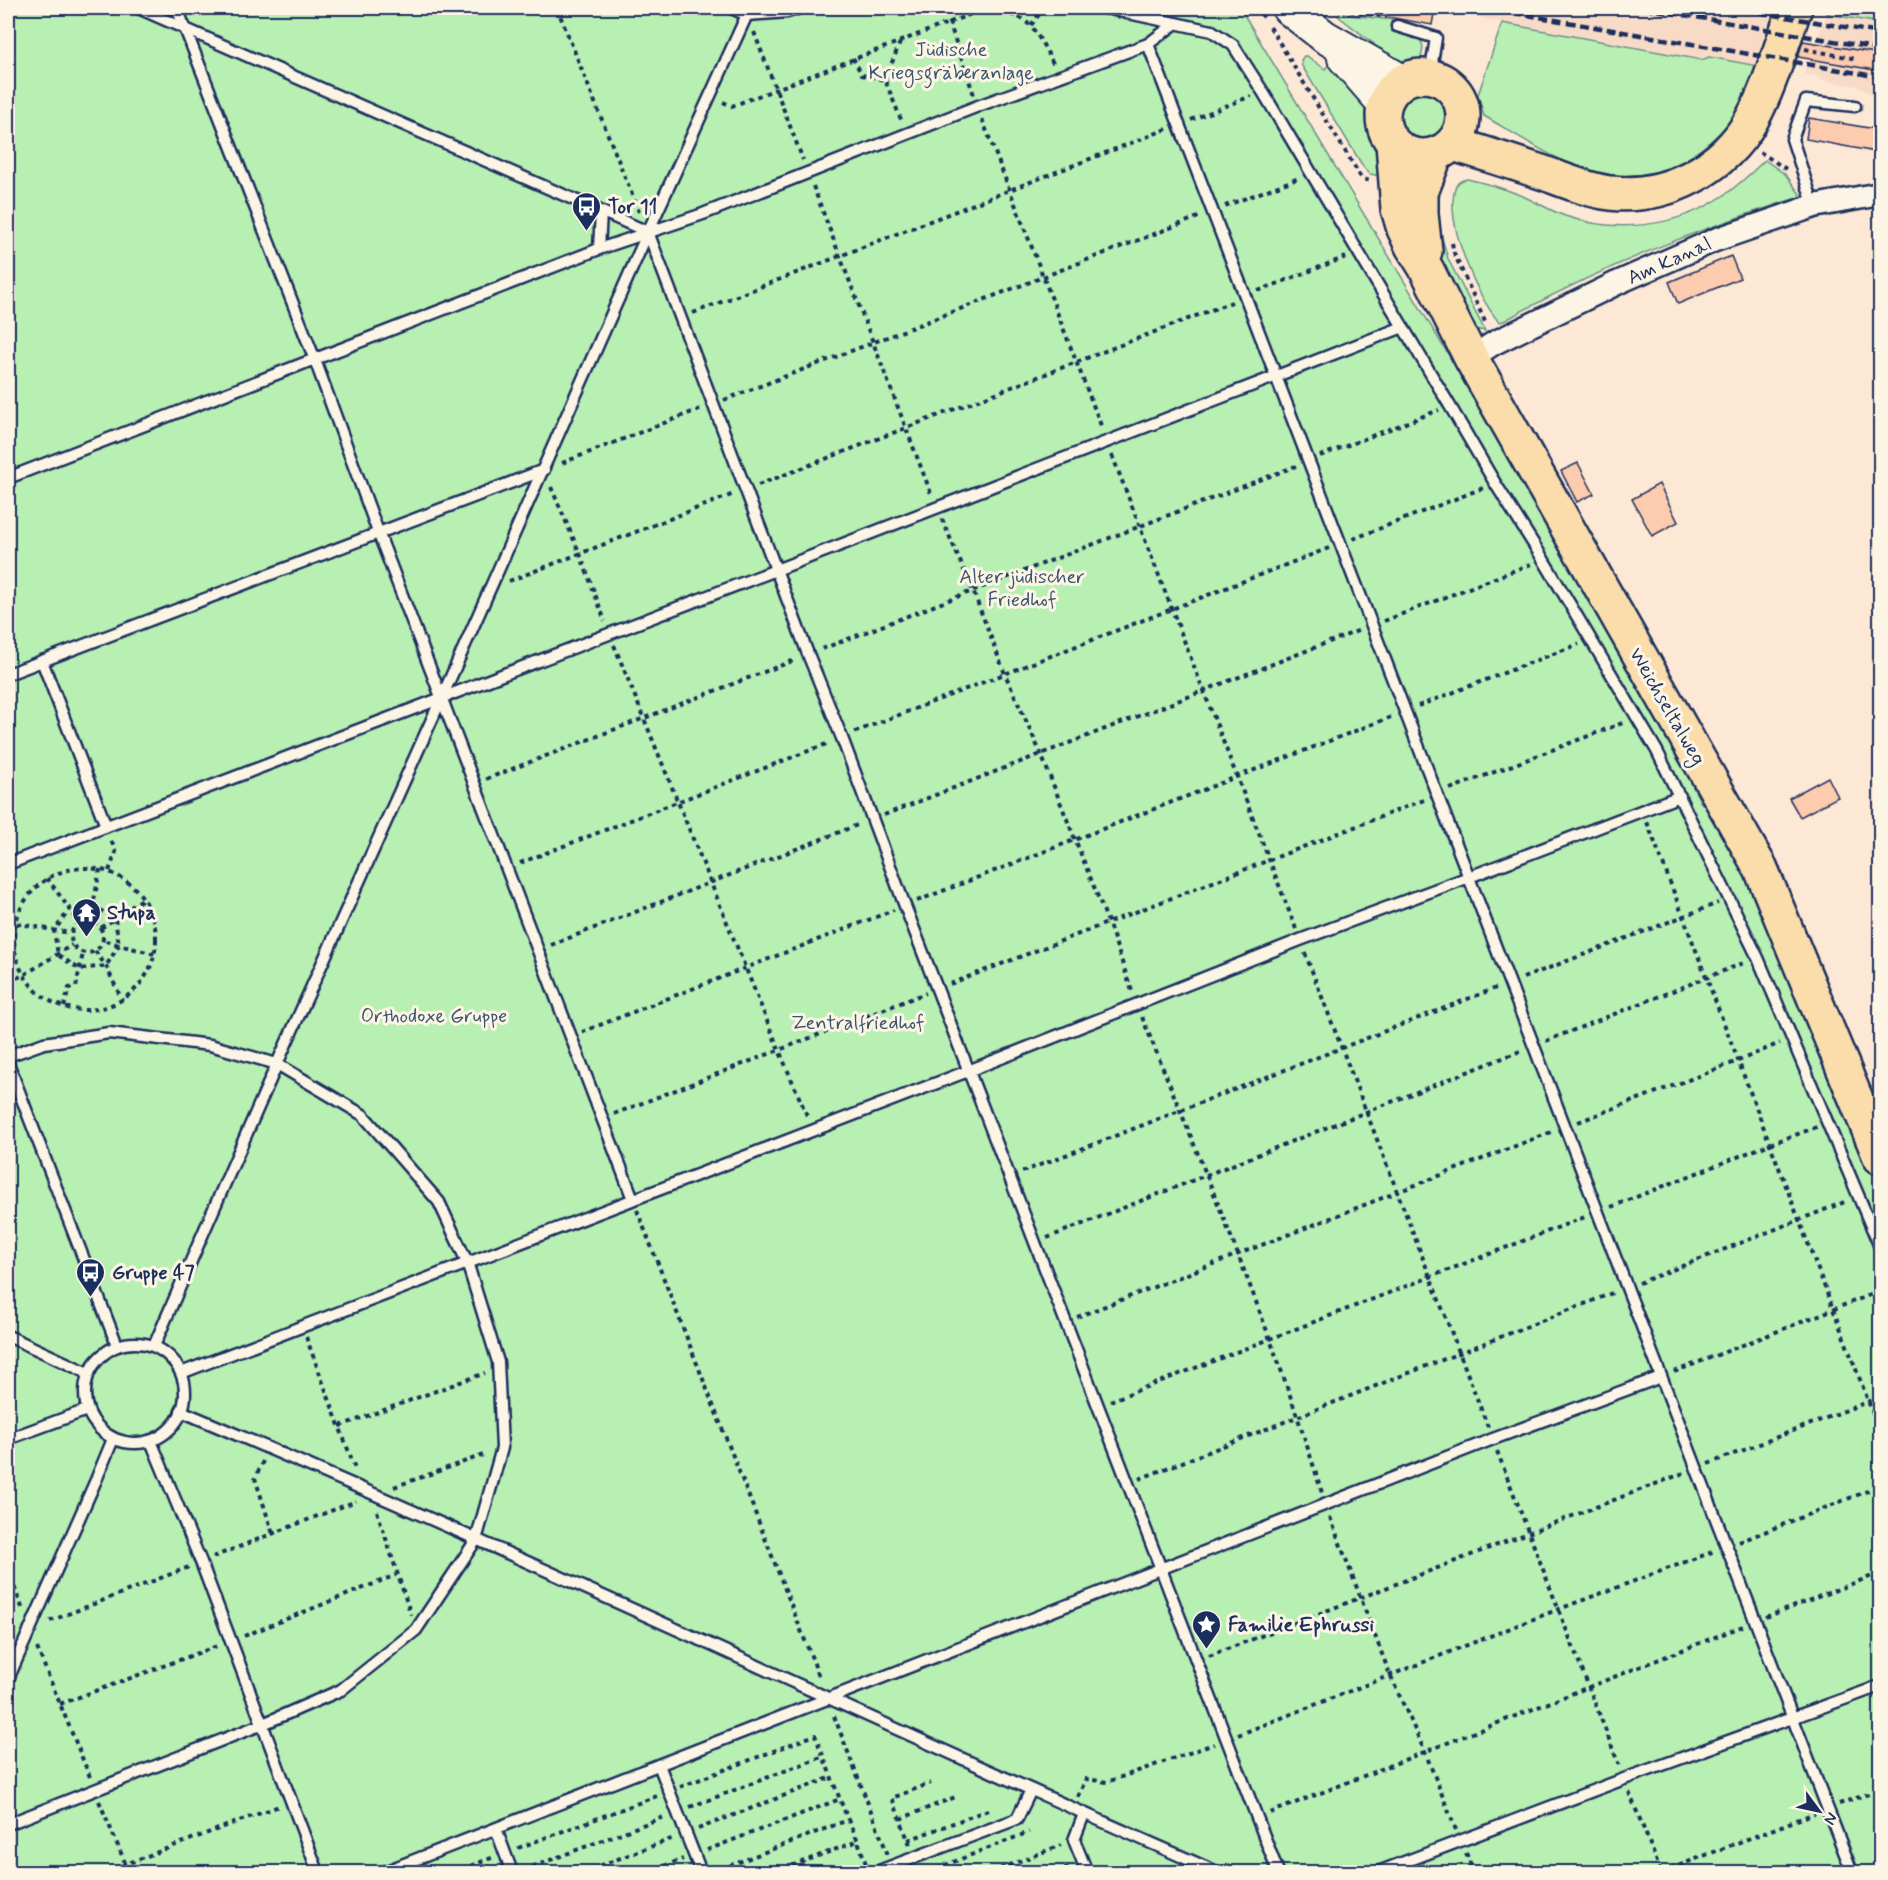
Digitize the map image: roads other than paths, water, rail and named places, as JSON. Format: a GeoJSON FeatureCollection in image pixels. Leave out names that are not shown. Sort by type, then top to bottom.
{"type":"FeatureCollection","features":[{"type":"Feature","properties":{"kind":"main road"},"geometry":{"type":"LineString","coordinates":[[1451,138],[1587,189],[1635,194],[1662,189],[1685,181],[1709,168],[1728,151],[1744,131],[1753,116],[1795,8]]}},
{"type":"Feature","properties":{"kind":"main road"},"geometry":{"type":"LineString","coordinates":[[1393,143],[1402,151],[1424,156],[1451,138],[1462,104],[1458,94],[1441,79],[1405,87]]}},
{"type":"Feature","properties":{"kind":"main road","name":"Weichseltalweg"},"geometry":{"type":"LineString","coordinates":[[1405,87],[1383,118],[1386,132],[1393,143],[1398,209],[1404,229],[1426,270],[1483,351],[1761,869],[1881,1157]]}},
{"type":"Feature","properties":{"kind":"main road","name":"Weichseltalweg"},"geometry":{"type":"LineString","coordinates":[[1426,270],[1421,192],[1451,138]]}},
{"type":"Feature","properties":{"kind":"street"},"geometry":{"type":"LineString","coordinates":[[1288,8],[1329,22],[1405,87]]}},
{"type":"Feature","properties":{"kind":"street","name":"Am Kanal"},"geometry":{"type":"LineString","coordinates":[[1483,351],[1617,283],[1715,240],[1814,206],[1881,194]]}},
{"type":"Feature","properties":{"kind":"lane"},"geometry":{"type":"LineString","coordinates":[[138,8],[648,232],[712,405],[1278,1872]]}},
{"type":"Feature","properties":{"kind":"lane"},"geometry":{"type":"LineString","coordinates":[[177,8],[315,360],[378,532],[633,1198]]}},
{"type":"Feature","properties":{"kind":"lane"},"geometry":{"type":"LineString","coordinates":[[731,8],[788,12],[800,8]]}},
{"type":"Feature","properties":{"kind":"lane"},"geometry":{"type":"LineString","coordinates":[[1105,8],[1212,30],[1233,45],[1263,92],[1657,751],[1758,958],[1881,1247]]}},
{"type":"Feature","properties":{"kind":"lane"},"geometry":{"type":"LineString","coordinates":[[154,1346],[277,1064],[749,11]]}},
{"type":"Feature","properties":{"kind":"lane"},"geometry":{"type":"LineString","coordinates":[[8,478],[599,249],[703,214],[978,106],[1148,44],[1176,23]]}},
{"type":"Feature","properties":{"kind":"lane"},"geometry":{"type":"LineString","coordinates":[[1397,26],[1436,38],[1405,87]]}},
{"type":"Feature","properties":{"kind":"lane"},"geometry":{"type":"LineString","coordinates":[[1148,44],[1852,1872]]}},
{"type":"Feature","properties":{"kind":"lane"},"geometry":{"type":"LineString","coordinates":[[1814,206],[1792,139],[1806,101],[1855,106]]}},
{"type":"Feature","properties":{"kind":"lane"},"geometry":{"type":"LineString","coordinates":[[599,249],[601,212]]}},
{"type":"Feature","properties":{"kind":"lane"},"geometry":{"type":"LineString","coordinates":[[8,864],[1403,327]]}},
{"type":"Feature","properties":{"kind":"lane"},"geometry":{"type":"LineString","coordinates":[[8,674],[544,470]]}},
{"type":"Feature","properties":{"kind":"lane"},"geometry":{"type":"LineString","coordinates":[[42,661],[106,826]]}},
{"type":"Feature","properties":{"kind":"lane"},"geometry":{"type":"LineString","coordinates":[[181,1373],[1680,795]]}},
{"type":"Feature","properties":{"kind":"lane"},"geometry":{"type":"LineString","coordinates":[[8,1056],[44,1043],[110,1033],[210,1045],[277,1064],[363,1115],[439,1202],[467,1262],[498,1362],[502,1448],[476,1540],[416,1630],[341,1690],[263,1724],[8,1824]]}},
{"type":"Feature","properties":{"kind":"lane"},"geometry":{"type":"LineString","coordinates":[[8,1063],[117,1345]]}},
{"type":"Feature","properties":{"kind":"lane"},"geometry":{"type":"LineString","coordinates":[[8,1336],[88,1373]]}},
{"type":"Feature","properties":{"kind":"lane"},"geometry":{"type":"LineString","coordinates":[[136,1342],[154,1346],[170,1357],[181,1373],[185,1392],[182,1411],[169,1429],[151,1441],[125,1443],[102,1431],[93,1422],[87,1410],[84,1391],[88,1373],[100,1356],[117,1345],[136,1342]]}},
{"type":"Feature","properties":{"kind":"lane"},"geometry":{"type":"LineString","coordinates":[[384,1872],[1493,1439],[1661,1377]]}},
{"type":"Feature","properties":{"kind":"lane"},"geometry":{"type":"LineString","coordinates":[[8,1439],[87,1410]]}},
{"type":"Feature","properties":{"kind":"lane"},"geometry":{"type":"LineString","coordinates":[[182,1411],[1217,1872]]}},
{"type":"Feature","properties":{"kind":"lane"},"geometry":{"type":"LineString","coordinates":[[8,1679],[113,1438]]}},
{"type":"Feature","properties":{"kind":"lane"},"geometry":{"type":"LineString","coordinates":[[151,1441],[201,1562],[318,1872]]}},
{"type":"Feature","properties":{"kind":"lane"},"geometry":{"type":"LineString","coordinates":[[1378,1872],[1624,1779],[1881,1686]]}},
{"type":"Feature","properties":{"kind":"lane"},"geometry":{"type":"LineString","coordinates":[[659,1765],[701,1872]]}},
{"type":"Feature","properties":{"kind":"lane"},"geometry":{"type":"LineString","coordinates":[[876,1872],[1017,1819],[1031,1790]]}},
{"type":"Feature","properties":{"kind":"lane"},"geometry":{"type":"LineString","coordinates":[[1084,1814],[1074,1840],[1087,1872]]}},
{"type":"Feature","properties":{"kind":"lane"},"geometry":{"type":"LineString","coordinates":[[496,1828],[512,1872]]}},
{"type":"Feature","properties":{"kind":"railway"},"geometry":{"type":"LineString","coordinates":[[1487,8],[1880,77]]}},
{"type":"Feature","properties":{"kind":"railway"},"geometry":{"type":"LineString","coordinates":[[1644,8],[1880,49]]}},
{"type":"Feature","properties":{"kind":"railway"},"geometry":{"type":"LineString","coordinates":[[1733,8],[1880,33]]}},
{"type":"Feature","properties":{"kind":"place","name":"Tor 11"},"geometry":{"type":"Point","coordinates":[587,232]}},
{"type":"Feature","properties":{"kind":"place","name":"Stupa"},"geometry":{"type":"Point","coordinates":[86,938]}},
{"type":"Feature","properties":{"kind":"place","name":"Gruppe 47"},"geometry":{"type":"Point","coordinates":[91,1298]}},
{"type":"Feature","properties":{"kind":"place","name":"Familie Ephrussi"},"geometry":{"type":"Point","coordinates":[1207,1650]}},
{"type":"Feature","properties":{"kind":"park label","name":"Jüdische Kriegsgräberanlage"},"geometry":{"type":"Point","coordinates":[951,60]}},
{"type":"Feature","properties":{"kind":"park label","name":"Alter jüdischer Friedhof"},"geometry":{"type":"Point","coordinates":[1022,588]}},
{"type":"Feature","properties":{"kind":"park label","name":"Orthodoxe Gruppe"},"geometry":{"type":"Point","coordinates":[434,1015]}},
{"type":"Feature","properties":{"kind":"park label","name":"Zentralfriedhof"},"geometry":{"type":"Point","coordinates":[858,1022]}}]}
